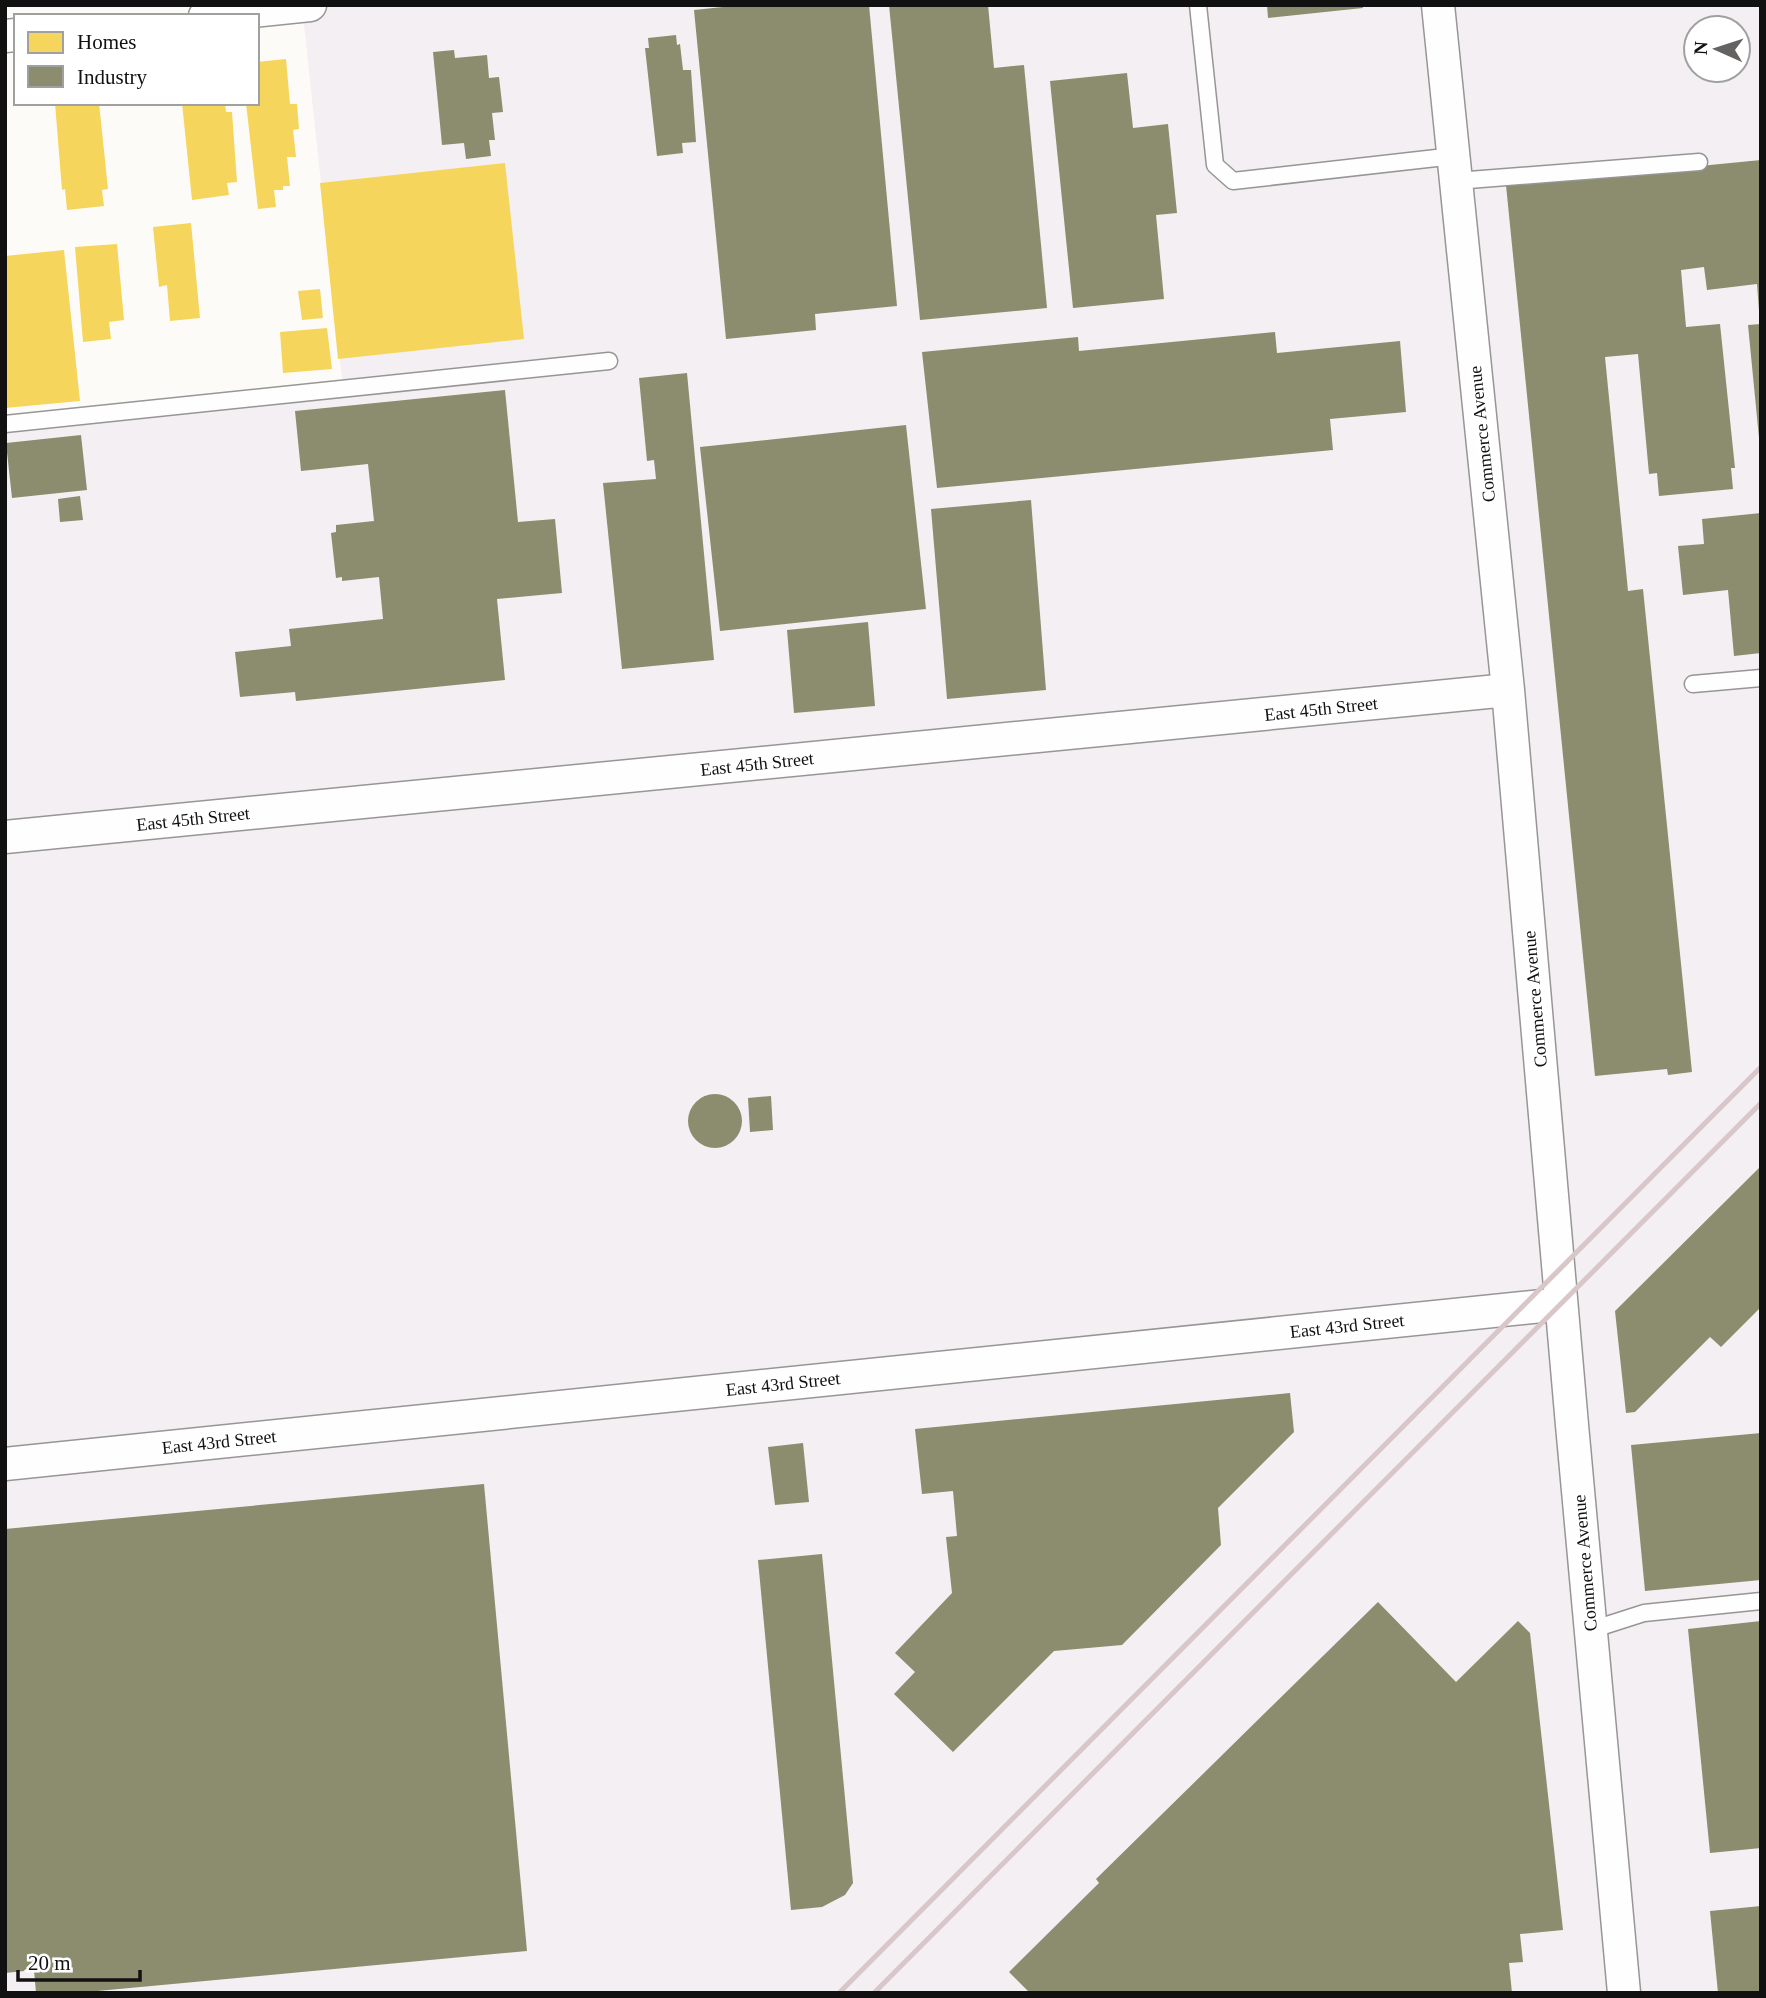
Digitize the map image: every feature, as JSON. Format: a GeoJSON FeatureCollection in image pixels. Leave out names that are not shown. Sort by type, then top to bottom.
{"type":"FeatureCollection","features":[{"type":"Feature","properties":{"kind":"street"},"geometry":{"type":"LineString","coordinates":[[224,14],[310,5]]}},
{"type":"Feature","properties":{"kind":"street","name":"Commerce Avenue"},"geometry":{"type":"LineString","coordinates":[[1438,5],[1508,690],[1624,1993]]}},
{"type":"Feature","properties":{"kind":"street","name":"East 45th Street"},"geometry":{"type":"LineString","coordinates":[[5,838],[1508,690]]}},
{"type":"Feature","properties":{"kind":"street","name":"East 43rd Street"},"geometry":{"type":"LineString","coordinates":[[5,1464],[1561,1304]]}},
{"type":"Feature","properties":{"kind":"lane"},"geometry":{"type":"LineString","coordinates":[[1198,5],[1215,165],[1233,181],[1455,168],[1699,162]]}},
{"type":"Feature","properties":{"kind":"lane"},"geometry":{"type":"LineString","coordinates":[[5,424],[609,361]]}},
{"type":"Feature","properties":{"kind":"lane"},"geometry":{"type":"LineString","coordinates":[[1693,684],[1761,678]]}},
{"type":"Feature","properties":{"kind":"lane"},"geometry":{"type":"LineString","coordinates":[[1591,1630],[1644,1613],[1761,1601]]}},
{"type":"Feature","properties":{"kind":"shaded area"},"geometry":{"type":"Polygon","coordinates":[[[1761,5],[1761,1993],[5,1993],[5,424],[343,388],[302,6],[1761,5]]]}},
{"type":"Feature","properties":{"kind":"building: Homes"},"geometry":{"type":"Polygon","coordinates":[[[286,59],[290,104],[297,104],[299,129],[293,130],[296,157],[287,157],[290,186],[283,186],[283,190],[274,190],[276,207],[258,209],[246,105],[259,105],[259,62],[286,59]]]}},
{"type":"Feature","properties":{"kind":"building: Homes"},"geometry":{"type":"Polygon","coordinates":[[[55,105],[99,105],[108,189],[102,190],[104,206],[67,210],[65,189],[62,190],[55,105]]]}},
{"type":"Feature","properties":{"kind":"building: Homes"},"geometry":{"type":"Polygon","coordinates":[[[182,105],[225,105],[226,112],[232,112],[237,182],[227,183],[229,195],[192,200],[182,105]]]}},
{"type":"Feature","properties":{"kind":"building: Homes"},"geometry":{"type":"Polygon","coordinates":[[[505,163],[524,339],[338,359],[320,183],[505,163]]]}},
{"type":"Feature","properties":{"kind":"building: Homes"},"geometry":{"type":"Polygon","coordinates":[[[191,223],[200,318],[170,321],[167,285],[159,287],[153,227],[191,223]]]}},
{"type":"Feature","properties":{"kind":"building: Homes"},"geometry":{"type":"Polygon","coordinates":[[[117,244],[124,320],[109,322],[111,339],[83,342],[75,247],[117,244]]]}},
{"type":"Feature","properties":{"kind":"building: Homes"},"geometry":{"type":"Polygon","coordinates":[[[64,250],[80,401],[5,408],[5,256],[64,250]]]}},
{"type":"Feature","properties":{"kind":"building: Homes"},"geometry":{"type":"Polygon","coordinates":[[[320,289],[323,318],[302,320],[298,291],[320,289]]]}},
{"type":"Feature","properties":{"kind":"building: Homes"},"geometry":{"type":"Polygon","coordinates":[[[327,328],[332,369],[283,373],[280,332],[327,328]]]}},
{"type":"Feature","properties":{"kind":"building: Industry"},"geometry":{"type":"Polygon","coordinates":[[[742,5],[869,5],[897,306],[815,314],[816,330],[726,339],[694,10],[742,5]]]}},
{"type":"Feature","properties":{"kind":"building: Industry"},"geometry":{"type":"Polygon","coordinates":[[[889,5],[988,5],[994,68],[1024,65],[1047,308],[920,320],[889,5]]]}},
{"type":"Feature","properties":{"kind":"building: Industry"},"geometry":{"type":"Polygon","coordinates":[[[1267,5],[1362,5],[1363,8],[1268,18],[1267,5]]]}},
{"type":"Feature","properties":{"kind":"building: Industry"},"geometry":{"type":"Polygon","coordinates":[[[676,35],[677,45],[680,44],[683,70],[691,70],[696,142],[682,143],[683,153],[657,156],[645,48],[649,48],[648,38],[676,35]]]}},
{"type":"Feature","properties":{"kind":"building: Industry"},"geometry":{"type":"Polygon","coordinates":[[[454,50],[455,58],[487,55],[489,78],[499,77],[503,112],[492,113],[495,140],[489,140],[491,156],[466,159],[464,143],[442,145],[433,52],[454,50]]]}},
{"type":"Feature","properties":{"kind":"building: Industry"},"geometry":{"type":"Polygon","coordinates":[[[1127,73],[1133,128],[1168,124],[1177,213],[1156,215],[1164,299],[1073,308],[1050,81],[1127,73]]]}},
{"type":"Feature","properties":{"kind":"building: Industry"},"geometry":{"type":"Polygon","coordinates":[[[1761,160],[1761,311],[1757,284],[1707,290],[1704,267],[1681,270],[1686,327],[1720,324],[1735,468],[1731,468],[1733,489],[1659,496],[1657,473],[1649,474],[1638,354],[1605,357],[1628,591],[1643,589],[1692,1072],[1668,1075],[1667,1069],[1595,1076],[1506,185],[1761,160]]]}},
{"type":"Feature","properties":{"kind":"building: Industry"},"geometry":{"type":"Polygon","coordinates":[[[1761,324],[1761,438],[1759,438],[1748,325],[1761,324]]]}},
{"type":"Feature","properties":{"kind":"building: Industry"},"geometry":{"type":"Polygon","coordinates":[[[1275,332],[1277,353],[1400,341],[1406,412],[1330,419],[1333,450],[937,488],[922,352],[1078,337],[1079,351],[1275,332]]]}},
{"type":"Feature","properties":{"kind":"building: Industry"},"geometry":{"type":"Polygon","coordinates":[[[687,373],[714,660],[622,669],[603,483],[656,479],[654,460],[647,461],[639,378],[687,373]]]}},
{"type":"Feature","properties":{"kind":"building: Industry"},"geometry":{"type":"Polygon","coordinates":[[[505,390],[518,522],[555,519],[562,593],[497,599],[505,680],[296,701],[295,692],[240,697],[235,652],[291,646],[289,629],[383,619],[379,577],[342,581],[342,577],[336,578],[331,533],[336,532],[336,525],[374,521],[368,464],[301,471],[295,411],[505,390]]]}},
{"type":"Feature","properties":{"kind":"building: Industry"},"geometry":{"type":"Polygon","coordinates":[[[906,425],[926,609],[720,631],[700,447],[906,425]]]}},
{"type":"Feature","properties":{"kind":"building: Industry"},"geometry":{"type":"Polygon","coordinates":[[[81,435],[87,490],[12,498],[6,443],[81,435]]]}},
{"type":"Feature","properties":{"kind":"building: Industry"},"geometry":{"type":"Polygon","coordinates":[[[80,496],[83,520],[60,522],[58,499],[80,496]]]}},
{"type":"Feature","properties":{"kind":"building: Industry"},"geometry":{"type":"Polygon","coordinates":[[[1031,500],[1046,690],[947,699],[931,509],[1031,500]]]}},
{"type":"Feature","properties":{"kind":"building: Industry"},"geometry":{"type":"Polygon","coordinates":[[[1761,513],[1761,653],[1734,656],[1728,590],[1683,595],[1678,546],[1704,544],[1702,519],[1761,513]]]}},
{"type":"Feature","properties":{"kind":"building: Industry"},"geometry":{"type":"Polygon","coordinates":[[[868,622],[875,706],[794,713],[787,630],[868,622]]]}},
{"type":"Feature","properties":{"kind":"building: Industry"},"geometry":{"type":"Polygon","coordinates":[[[715,1094],[734,1102],[742,1121],[734,1140],[715,1148],[696,1140],[688,1121],[696,1102],[715,1094]]]}},
{"type":"Feature","properties":{"kind":"building: Industry"},"geometry":{"type":"Polygon","coordinates":[[[771,1096],[773,1130],[750,1132],[748,1098],[771,1096]]]}},
{"type":"Feature","properties":{"kind":"building: Industry"},"geometry":{"type":"Polygon","coordinates":[[[1761,1166],[1761,1307],[1721,1347],[1710,1337],[1635,1412],[1626,1413],[1615,1311],[1761,1166]]]}},
{"type":"Feature","properties":{"kind":"building: Industry"},"geometry":{"type":"Polygon","coordinates":[[[1290,1393],[1294,1432],[1218,1508],[1221,1545],[1122,1645],[1054,1651],[953,1752],[894,1694],[915,1672],[895,1653],[952,1593],[946,1537],[957,1536],[953,1491],[922,1494],[915,1429],[1290,1393]]]}},
{"type":"Feature","properties":{"kind":"building: Industry"},"geometry":{"type":"Polygon","coordinates":[[[1761,1433],[1761,1580],[1645,1591],[1631,1445],[1761,1433]]]}},
{"type":"Feature","properties":{"kind":"building: Industry"},"geometry":{"type":"Polygon","coordinates":[[[803,1443],[809,1502],[775,1505],[768,1447],[803,1443]]]}},
{"type":"Feature","properties":{"kind":"building: Industry"},"geometry":{"type":"Polygon","coordinates":[[[484,1484],[527,1951],[76,1993],[36,1993],[34,1970],[5,1973],[5,1529],[484,1484]]]}},
{"type":"Feature","properties":{"kind":"building: Industry"},"geometry":{"type":"Polygon","coordinates":[[[822,1554],[853,1883],[845,1895],[822,1907],[791,1910],[758,1560],[822,1554]]]}},
{"type":"Feature","properties":{"kind":"building: Industry"},"geometry":{"type":"Polygon","coordinates":[[[1378,1602],[1456,1682],[1518,1621],[1530,1633],[1563,1930],[1520,1934],[1523,1962],[1509,1963],[1512,1993],[1030,1993],[1009,1972],[1099,1883],[1096,1879],[1378,1602]]]}},
{"type":"Feature","properties":{"kind":"building: Industry"},"geometry":{"type":"Polygon","coordinates":[[[1761,1621],[1761,1848],[1710,1853],[1688,1629],[1761,1621]]]}},
{"type":"Feature","properties":{"kind":"building: Industry"},"geometry":{"type":"Polygon","coordinates":[[[1761,1906],[1761,1993],[1718,1993],[1710,1911],[1761,1906]]]}},
{"type":"Feature","properties":{"kind":"railway"},"geometry":{"type":"LineString","coordinates":[[839,1993],[1761,1067]]}},
{"type":"Feature","properties":{"kind":"railway"},"geometry":{"type":"LineString","coordinates":[[874,1993],[1761,1103]]}}]}
